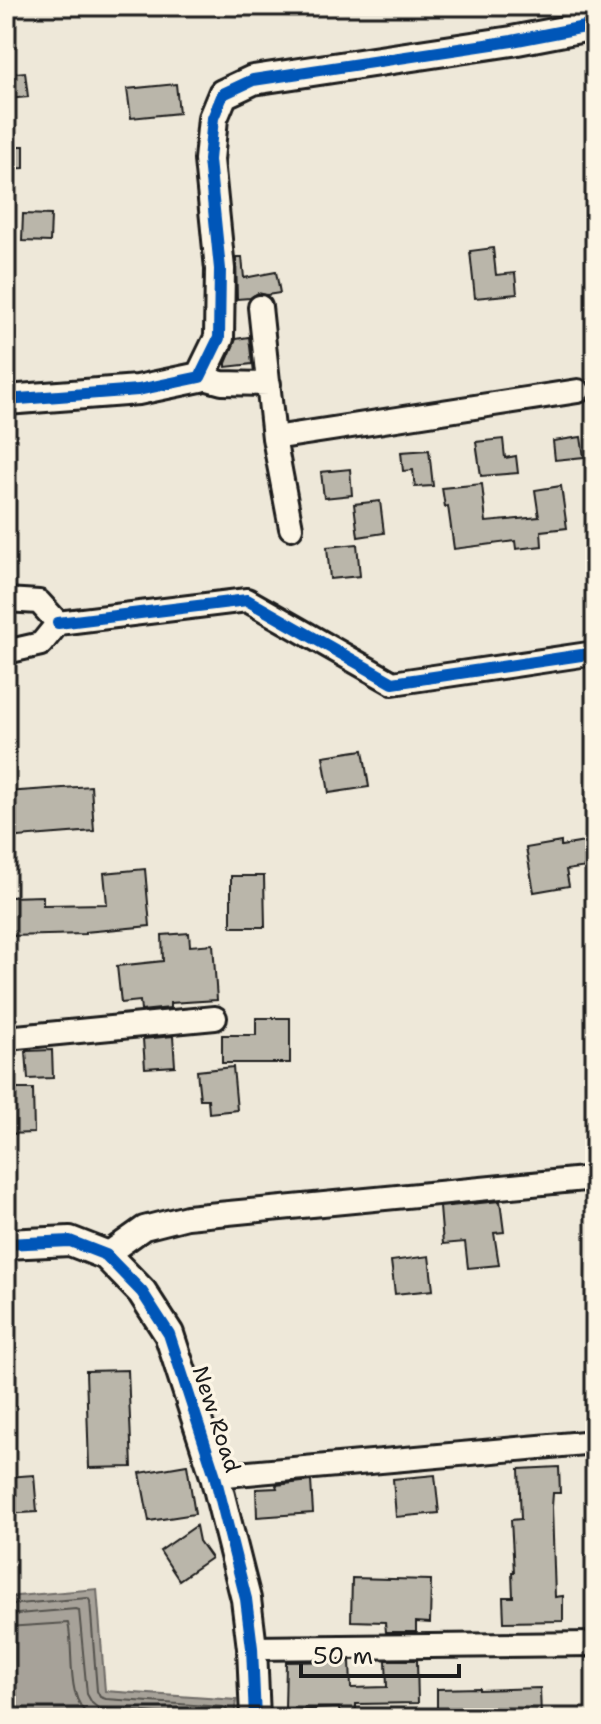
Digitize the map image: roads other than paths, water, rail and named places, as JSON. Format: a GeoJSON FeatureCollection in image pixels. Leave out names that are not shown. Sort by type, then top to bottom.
{"type":"FeatureCollection","features":[{"type":"Feature","properties":{"kind":"street"},"geometry":{"type":"LineString","coordinates":[[200,377],[219,338],[220,269],[209,160],[213,118],[223,94],[253,80],[512,41],[595,25]]}},
{"type":"Feature","properties":{"kind":"street"},"geometry":{"type":"LineString","coordinates":[[260,307],[274,438],[291,528]]}},
{"type":"Feature","properties":{"kind":"street"},"geometry":{"type":"LineString","coordinates":[[6,400],[138,390],[200,377],[222,383],[269,384]]}},
{"type":"Feature","properties":{"kind":"street"},"geometry":{"type":"LineString","coordinates":[[274,438],[578,391]]}},
{"type":"Feature","properties":{"kind":"street"},"geometry":{"type":"LineString","coordinates":[[6,600],[39,602],[58,623]]}},
{"type":"Feature","properties":{"kind":"street"},"geometry":{"type":"LineString","coordinates":[[6,652],[41,644],[58,623],[247,600],[393,683],[595,653]]}},
{"type":"Feature","properties":{"kind":"street"},"geometry":{"type":"LineString","coordinates":[[6,1038],[215,1018]]}},
{"type":"Feature","properties":{"kind":"street"},"geometry":{"type":"LineString","coordinates":[[106,1255],[144,1228],[187,1217],[595,1178]]}},
{"type":"Feature","properties":{"kind":"street","name":"New Road"},"geometry":{"type":"LineString","coordinates":[[6,1244],[70,1241],[106,1255],[142,1292],[169,1334],[215,1476],[246,1599],[255,1718]]}},
{"type":"Feature","properties":{"kind":"street"},"geometry":{"type":"LineString","coordinates":[[215,1476],[595,1442]]}},
{"type":"Feature","properties":{"kind":"street"},"geometry":{"type":"LineString","coordinates":[[252,1648],[595,1644]]}},
{"type":"Feature","properties":{"kind":"street"},"geometry":{"type":"LineString","coordinates":[[255,1718],[273,1718]]}},
{"type":"Feature","properties":{"kind":"water"},"geometry":{"type":"Polygon","coordinates":[[[97,1589],[105,1691],[236,1700],[234,1718],[6,1718],[6,1597],[97,1589]]]}}]}
